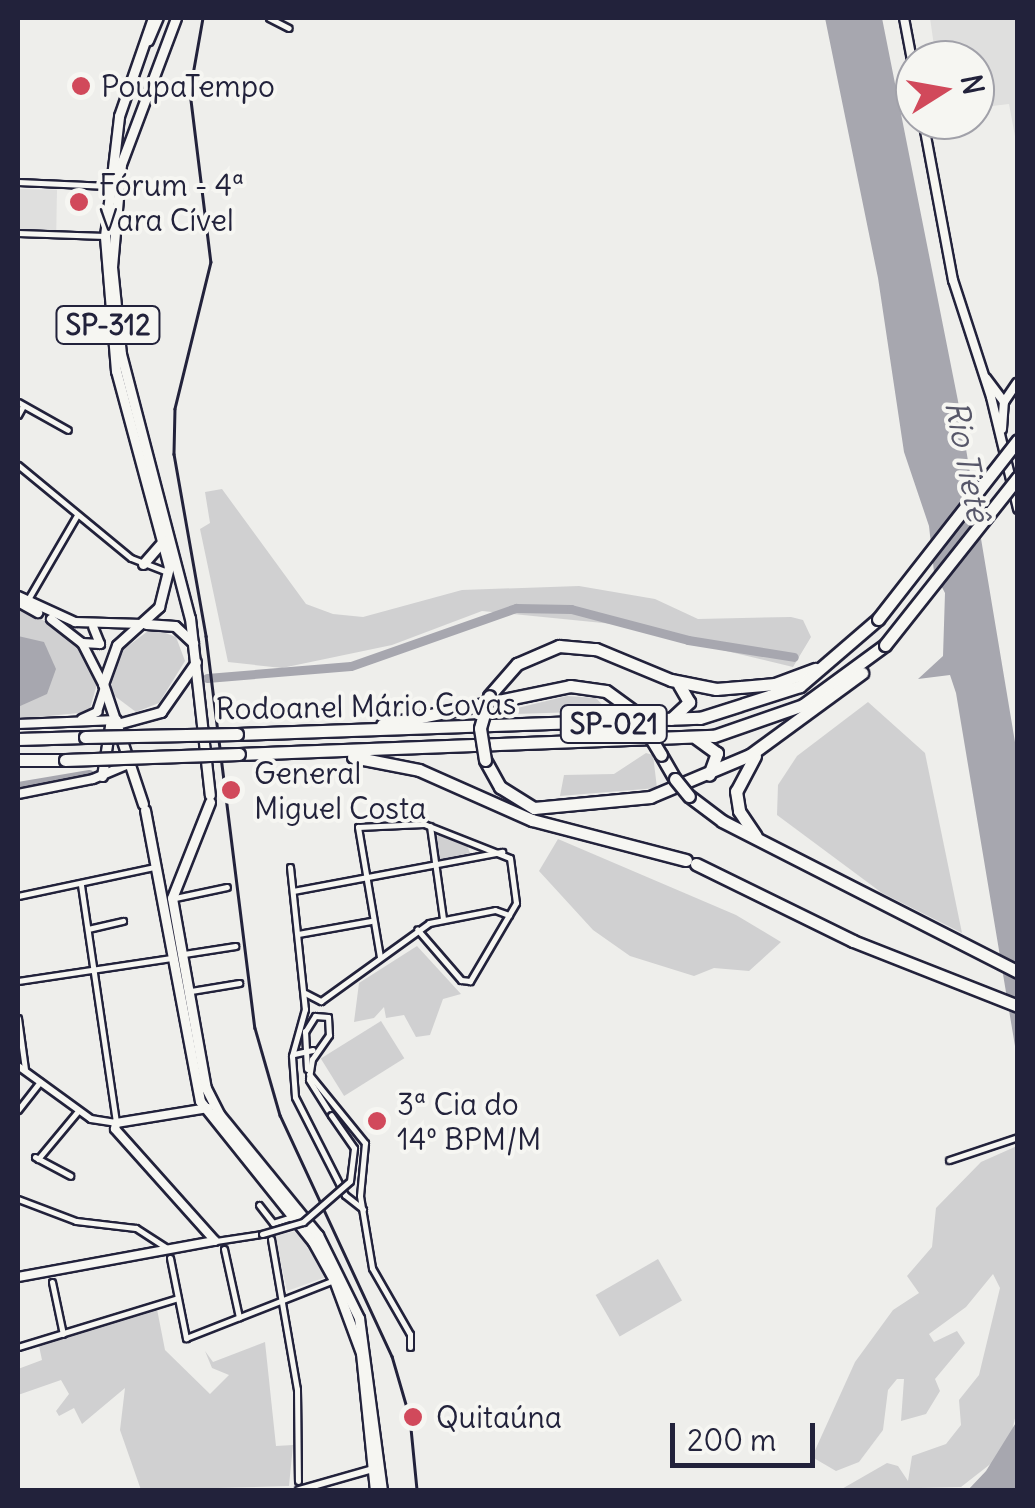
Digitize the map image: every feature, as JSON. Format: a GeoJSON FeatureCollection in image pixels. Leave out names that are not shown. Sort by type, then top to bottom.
{"type":"FeatureCollection","features":[{"type":"Feature","properties":{"kind":"highway","name":"Rodoanel Mário Covas"},"geometry":{"type":"LineString","coordinates":[[18,739],[320,734],[668,721],[759,704],[840,658],[878,620],[1018,440]]}},
{"type":"Feature","properties":{"kind":"highway"},"geometry":{"type":"LineString","coordinates":[[840,658],[756,688],[671,680],[596,649],[559,646],[517,664],[489,696],[480,728],[485,760],[508,794],[544,810],[620,804],[706,778],[762,748],[869,662],[1018,476]]}},
{"type":"Feature","properties":{"kind":"highway","name":"Rodoanel Mário Covas"},"geometry":{"type":"LineString","coordinates":[[18,760],[696,738],[786,713],[869,662]]}},
{"type":"Feature","properties":{"kind":"highway"},"geometry":{"type":"LineString","coordinates":[[668,721],[689,702],[671,680]]}},
{"type":"Feature","properties":{"kind":"highway"},"geometry":{"type":"LineString","coordinates":[[320,734],[444,716],[570,686],[606,691],[635,712],[689,796],[758,839],[1018,972]]}},
{"type":"Feature","properties":{"kind":"highway"},"geometry":{"type":"LineString","coordinates":[[696,738],[718,758],[706,778]]}},
{"type":"Feature","properties":{"kind":"highway"},"geometry":{"type":"LineString","coordinates":[[758,839],[739,811],[736,791],[762,748]]}},
{"type":"Feature","properties":{"kind":"highway"},"geometry":{"type":"LineString","coordinates":[[324,752],[420,770],[526,817],[691,862],[853,941],[1018,1006]]}},
{"type":"Feature","properties":{"kind":"main road","name":"SP-312"},"geometry":{"type":"LineString","coordinates":[[156,18],[119,116],[105,236],[110,339],[169,572]]}},
{"type":"Feature","properties":{"kind":"main road","name":"SP-312"},"geometry":{"type":"LineString","coordinates":[[176,18],[136,112],[113,186],[112,268],[120,354],[194,644]]}},
{"type":"Feature","properties":{"kind":"main road"},"geometry":{"type":"LineString","coordinates":[[927,140],[953,280],[982,374],[994,397],[1018,509]]}},
{"type":"Feature","properties":{"kind":"main road"},"geometry":{"type":"LineString","coordinates":[[994,397],[1017,383]]}},
{"type":"Feature","properties":{"kind":"main road"},"geometry":{"type":"LineString","coordinates":[[1002,436],[1004,402],[1017,383]]}},
{"type":"Feature","properties":{"kind":"main road"},"geometry":{"type":"LineString","coordinates":[[994,397],[1004,402]]}},
{"type":"Feature","properties":{"kind":"main road"},"geometry":{"type":"LineString","coordinates":[[143,564],[163,541]]}},
{"type":"Feature","properties":{"kind":"main road"},"geometry":{"type":"LineString","coordinates":[[58,723],[97,712],[117,645],[143,624],[162,600],[169,572]]}},
{"type":"Feature","properties":{"kind":"main road"},"geometry":{"type":"LineString","coordinates":[[21,600],[88,625],[100,632],[100,644],[82,642],[21,600]]}},
{"type":"Feature","properties":{"kind":"main road"},"geometry":{"type":"LineString","coordinates":[[88,625],[175,626],[194,644],[210,798],[172,898],[178,956],[209,1108],[318,1235],[360,1318],[382,1490]]}},
{"type":"Feature","properties":{"kind":"main road"},"geometry":{"type":"LineString","coordinates":[[82,642],[117,720],[144,807],[209,1108],[292,1217],[334,1280],[360,1353],[374,1490]]}},
{"type":"Feature","properties":{"kind":"main road"},"geometry":{"type":"LineString","coordinates":[[18,724],[117,720],[164,708],[196,662]]}},
{"type":"Feature","properties":{"kind":"main road"},"geometry":{"type":"LineString","coordinates":[[108,702],[134,718]]}},
{"type":"Feature","properties":{"kind":"main road"},"geometry":{"type":"LineString","coordinates":[[102,776],[107,733],[117,720]]}},
{"type":"Feature","properties":{"kind":"main road"},"geometry":{"type":"LineString","coordinates":[[18,794],[102,776],[131,763]]}},
{"type":"Feature","properties":{"kind":"main road"},"geometry":{"type":"LineString","coordinates":[[18,1277],[170,1254],[215,1242],[123,1142],[116,1123],[209,1108]]}},
{"type":"Feature","properties":{"kind":"street"},"geometry":{"type":"LineString","coordinates":[[268,18],[289,28]]}},
{"type":"Feature","properties":{"kind":"street"},"geometry":{"type":"LineString","coordinates":[[18,182],[113,186]]}},
{"type":"Feature","properties":{"kind":"street"},"geometry":{"type":"LineString","coordinates":[[18,233],[105,236]]}},
{"type":"Feature","properties":{"kind":"street"},"geometry":{"type":"LineString","coordinates":[[18,415],[20,404],[68,430]]}},
{"type":"Feature","properties":{"kind":"street"},"geometry":{"type":"LineString","coordinates":[[18,465],[143,564],[169,572]]}},
{"type":"Feature","properties":{"kind":"street"},"geometry":{"type":"LineString","coordinates":[[21,600],[77,515]]}},
{"type":"Feature","properties":{"kind":"street"},"geometry":{"type":"LineString","coordinates":[[380,956],[363,878],[358,826],[430,826],[502,852]]}},
{"type":"Feature","properties":{"kind":"street"},"geometry":{"type":"LineString","coordinates":[[430,826],[444,919]]}},
{"type":"Feature","properties":{"kind":"street"},"geometry":{"type":"LineString","coordinates":[[468,859],[471,841]]}},
{"type":"Feature","properties":{"kind":"street"},"geometry":{"type":"LineString","coordinates":[[293,891],[502,852]]}},
{"type":"Feature","properties":{"kind":"street"},"geometry":{"type":"LineString","coordinates":[[416,929],[467,982],[509,915],[516,892],[502,852]]}},
{"type":"Feature","properties":{"kind":"street"},"geometry":{"type":"LineString","coordinates":[[18,896],[146,874],[157,863]]}},
{"type":"Feature","properties":{"kind":"street"},"geometry":{"type":"LineString","coordinates":[[215,1242],[303,1222],[350,1180],[353,1144],[309,1076],[313,1049],[306,1028],[290,866]]}},
{"type":"Feature","properties":{"kind":"street"},"geometry":{"type":"LineString","coordinates":[[18,1018],[21,1068],[78,1111],[116,1123],[81,886]]}},
{"type":"Feature","properties":{"kind":"street"},"geometry":{"type":"LineString","coordinates":[[172,898],[227,887]]}},
{"type":"Feature","properties":{"kind":"street"},"geometry":{"type":"LineString","coordinates":[[304,989],[313,1002],[331,995],[416,929],[444,919],[496,910],[509,915]]}},
{"type":"Feature","properties":{"kind":"street"},"geometry":{"type":"LineString","coordinates":[[298,934],[371,921]]}},
{"type":"Feature","properties":{"kind":"street"},"geometry":{"type":"LineString","coordinates":[[88,928],[123,922]]}},
{"type":"Feature","properties":{"kind":"street"},"geometry":{"type":"LineString","coordinates":[[18,981],[235,946]]}},
{"type":"Feature","properties":{"kind":"street"},"geometry":{"type":"LineString","coordinates":[[188,992],[239,984]]}},
{"type":"Feature","properties":{"kind":"street"},"geometry":{"type":"LineString","coordinates":[[292,1056],[313,1049],[329,1035],[331,995]]}},
{"type":"Feature","properties":{"kind":"street"},"geometry":{"type":"LineString","coordinates":[[328,1018],[321,1014],[306,1028],[292,1056],[299,1109],[345,1195],[363,1209]]}},
{"type":"Feature","properties":{"kind":"street"},"geometry":{"type":"LineString","coordinates":[[313,1049],[309,1076],[365,1143],[363,1209],[372,1268],[410,1334],[410,1348]]}},
{"type":"Feature","properties":{"kind":"street"},"geometry":{"type":"LineString","coordinates":[[18,1110],[40,1082]]}},
{"type":"Feature","properties":{"kind":"street"},"geometry":{"type":"LineString","coordinates":[[70,1176],[37,1158],[78,1111]]}},
{"type":"Feature","properties":{"kind":"street"},"geometry":{"type":"LineString","coordinates":[[949,1160],[991,1142],[1018,1137]]}},
{"type":"Feature","properties":{"kind":"street"},"geometry":{"type":"LineString","coordinates":[[18,1199],[76,1221],[136,1228],[170,1254],[186,1338],[334,1280]]}},
{"type":"Feature","properties":{"kind":"street"},"geometry":{"type":"LineString","coordinates":[[259,1206],[274,1223],[292,1217]]}},
{"type":"Feature","properties":{"kind":"street"},"geometry":{"type":"LineString","coordinates":[[271,1239],[301,1428],[299,1486],[374,1469]]}},
{"type":"Feature","properties":{"kind":"street"},"geometry":{"type":"LineString","coordinates":[[224,1249],[238,1317]]}},
{"type":"Feature","properties":{"kind":"street"},"geometry":{"type":"LineString","coordinates":[[52,1282],[63,1334]]}},
{"type":"Feature","properties":{"kind":"street"},"geometry":{"type":"LineString","coordinates":[[18,1348],[178,1298]]}},
{"type":"Feature","properties":{"kind":"shaded area"},"geometry":{"type":"Polygon","coordinates":[[[930,18],[1017,18],[1017,147],[1009,104],[995,106],[995,40],[933,40],[930,18]]]}},
{"type":"Feature","properties":{"kind":"shaded area"},"geometry":{"type":"Polygon","coordinates":[[[18,189],[57,190],[56,231],[18,230],[18,189]]]}},
{"type":"Feature","properties":{"kind":"shaded area"},"geometry":{"type":"Polygon","coordinates":[[[222,489],[306,604],[333,614],[363,617],[462,590],[579,586],[655,599],[698,619],[791,617],[803,620],[811,637],[793,667],[613,624],[482,611],[392,645],[282,668],[228,662],[200,529],[210,523],[205,492],[222,489]]]}},
{"type":"Feature","properties":{"kind":"shaded area"},"geometry":{"type":"Polygon","coordinates":[[[18,604],[80,644],[97,684],[89,712],[18,719],[18,604]]]}},
{"type":"Feature","properties":{"kind":"shaded area"},"geometry":{"type":"Polygon","coordinates":[[[152,628],[176,637],[185,661],[159,703],[136,712],[112,694],[111,674],[120,652],[152,628]]]}},
{"type":"Feature","properties":{"kind":"shaded area"},"geometry":{"type":"Polygon","coordinates":[[[567,696],[596,698],[608,711],[489,715],[567,696]]]}},
{"type":"Feature","properties":{"kind":"shaded area"},"geometry":{"type":"Polygon","coordinates":[[[868,702],[925,753],[962,933],[882,893],[777,815],[778,785],[797,756],[868,702]]]}},
{"type":"Feature","properties":{"kind":"shaded area"},"geometry":{"type":"Polygon","coordinates":[[[646,753],[653,755],[657,788],[560,796],[564,775],[614,774],[646,753]]]}},
{"type":"Feature","properties":{"kind":"shaded area"},"geometry":{"type":"Polygon","coordinates":[[[442,834],[466,843],[470,853],[437,860],[432,839],[442,834]]]}},
{"type":"Feature","properties":{"kind":"shaded area"},"geometry":{"type":"Polygon","coordinates":[[[558,839],[736,915],[781,942],[749,971],[714,968],[694,976],[630,956],[593,930],[539,871],[558,839]]]}},
{"type":"Feature","properties":{"kind":"shaded area"},"geometry":{"type":"Polygon","coordinates":[[[417,946],[461,994],[443,999],[430,1035],[416,1037],[404,1015],[386,1018],[384,1007],[374,1018],[354,1022],[359,983],[417,946]]]}},
{"type":"Feature","properties":{"kind":"shaded area"},"geometry":{"type":"Polygon","coordinates":[[[381,1021],[404,1058],[344,1096],[321,1059],[381,1021]]]}},
{"type":"Feature","properties":{"kind":"shaded area"},"geometry":{"type":"Polygon","coordinates":[[[1017,1146],[1017,1409],[1012,1432],[993,1462],[961,1487],[840,1490],[887,1463],[898,1466],[908,1481],[912,1456],[946,1444],[961,1425],[959,1400],[979,1375],[1000,1288],[993,1274],[966,1307],[929,1334],[934,1342],[957,1331],[965,1343],[935,1379],[940,1391],[926,1414],[901,1421],[904,1379],[897,1379],[888,1390],[883,1430],[859,1462],[836,1471],[812,1457],[855,1362],[893,1310],[919,1293],[907,1276],[932,1247],[936,1208],[981,1162],[1017,1146]]]}},
{"type":"Feature","properties":{"kind":"shaded area"},"geometry":{"type":"Polygon","coordinates":[[[300,1230],[326,1277],[287,1291],[275,1236],[300,1230]]]}},
{"type":"Feature","properties":{"kind":"shaded area"},"geometry":{"type":"Polygon","coordinates":[[[658,1259],[682,1301],[620,1337],[596,1295],[658,1259]]]}},
{"type":"Feature","properties":{"kind":"shaded area"},"geometry":{"type":"Polygon","coordinates":[[[157,1309],[165,1350],[210,1394],[229,1375],[212,1368],[205,1351],[213,1362],[265,1342],[276,1446],[293,1445],[289,1486],[141,1490],[120,1430],[125,1388],[82,1424],[74,1408],[59,1416],[56,1411],[69,1394],[61,1380],[18,1395],[18,1369],[42,1360],[39,1346],[157,1309]]]}},
{"type":"Feature","properties":{"kind":"water","name":"Rio Tietê"},"geometry":{"type":"Polygon","coordinates":[[[825,18],[882,18],[895,84],[895,140],[906,140],[958,401],[1017,754],[1017,1058],[956,693],[950,675],[918,679],[943,656],[945,593],[934,572],[929,526],[904,452],[878,278],[825,18]]]}},
{"type":"Feature","properties":{"kind":"water"},"geometry":{"type":"Polygon","coordinates":[[[18,636],[44,642],[56,669],[47,694],[18,707],[18,636]]]}},
{"type":"Feature","properties":{"kind":"water"},"geometry":{"type":"Polygon","coordinates":[[[1017,1421],[1017,1490],[968,1490],[986,1471],[1017,1421]]]}},
{"type":"Feature","properties":{"kind":"waterway"},"geometry":{"type":"LineString","coordinates":[[207,678],[351,666],[516,608],[571,609],[688,640],[794,657]]}},
{"type":"Feature","properties":{"kind":"waterway"},"geometry":{"type":"LineString","coordinates":[[18,786],[89,774]]}},
{"type":"Feature","properties":{"kind":"railway"},"geometry":{"type":"LineString","coordinates":[[203,18],[190,92],[211,262],[175,409],[174,454],[206,636],[255,1028],[280,1115],[392,1356],[410,1418],[417,1490]]}},
{"type":"Feature","properties":{"kind":"place","name":"PoupaTempo"},"geometry":{"type":"Point","coordinates":[81,86]}},
{"type":"Feature","properties":{"kind":"place","name":"Fórum - 4ª Vara Cível"},"geometry":{"type":"Point","coordinates":[79,202]}},
{"type":"Feature","properties":{"kind":"place","name":"General Miguel Costa"},"geometry":{"type":"Point","coordinates":[231,790]}},
{"type":"Feature","properties":{"kind":"place","name":"3ª Cia do 14º BPM/M"},"geometry":{"type":"Point","coordinates":[377,1121]}},
{"type":"Feature","properties":{"kind":"place","name":"Quitaúna"},"geometry":{"type":"Point","coordinates":[413,1417]}}]}
